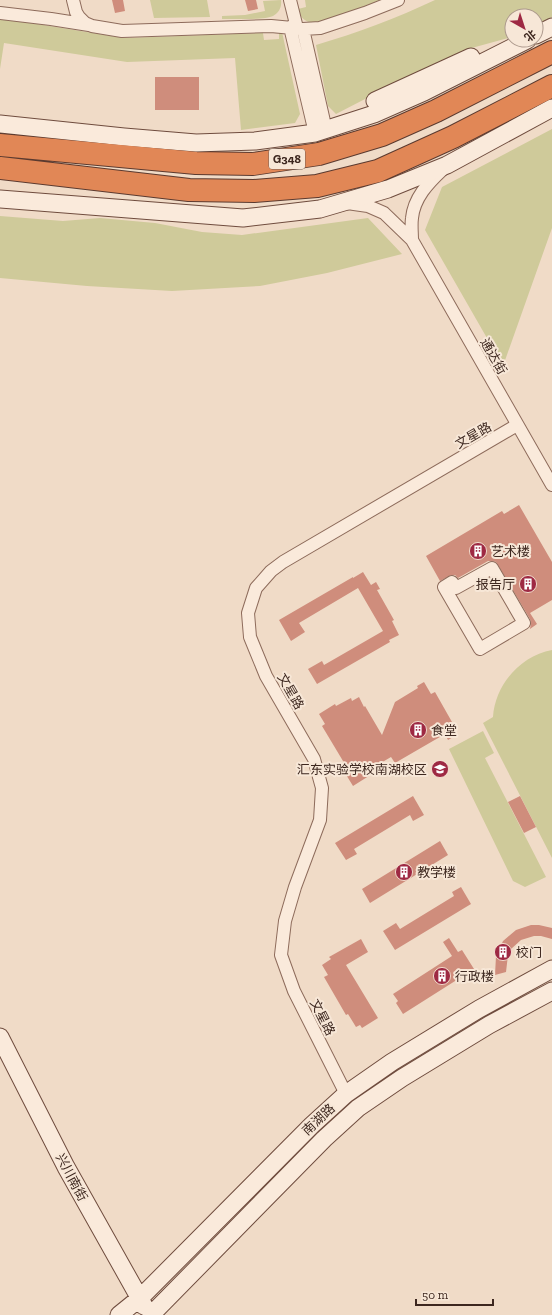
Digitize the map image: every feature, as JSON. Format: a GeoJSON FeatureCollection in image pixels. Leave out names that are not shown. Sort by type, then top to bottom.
{"type":"FeatureCollection","features":[{"type":"Feature","properties":{"kind":"highway","name":"G348"},"geometry":{"type":"LineString","coordinates":[[0,145],[196,163],[254,164],[319,154],[389,132],[436,111],[552,52]]}},
{"type":"Feature","properties":{"kind":"highway","name":"G348"},"geometry":{"type":"LineString","coordinates":[[0,168],[189,190],[254,191],[316,186],[378,171],[453,137],[552,86]]}},
{"type":"Feature","properties":{"kind":"street"},"geometry":{"type":"LineString","coordinates":[[73,0],[79,18],[92,26]]}},
{"type":"Feature","properties":{"kind":"street"},"geometry":{"type":"LineString","coordinates":[[290,0],[320,131]]}},
{"type":"Feature","properties":{"kind":"street"},"geometry":{"type":"LineString","coordinates":[[0,13],[51,19],[122,31],[271,26],[320,28],[398,0]]}},
{"type":"Feature","properties":{"kind":"street"},"geometry":{"type":"LineString","coordinates":[[0,124],[196,143],[255,141],[320,131],[374,114],[512,48]]}},
{"type":"Feature","properties":{"kind":"street"},"geometry":{"type":"LineString","coordinates":[[0,198],[243,218],[320,209],[388,189],[447,165],[552,108]]}},
{"type":"Feature","properties":{"kind":"street"},"geometry":{"type":"LineString","coordinates":[[412,240],[412,218],[417,200],[427,184],[447,165]]}},
{"type":"Feature","properties":{"kind":"street"},"geometry":{"type":"LineString","coordinates":[[344,202],[368,206],[384,213],[412,240]]}},
{"type":"Feature","properties":{"kind":"street","name":"通达街"},"geometry":{"type":"LineString","coordinates":[[412,240],[552,485]]}},
{"type":"Feature","properties":{"kind":"street","name":"文星路"},"geometry":{"type":"LineString","coordinates":[[346,1094],[294,991],[281,955],[285,921],[295,888],[320,820],[322,788],[314,759],[266,676],[257,655],[250,637],[248,613],[256,588],[271,571],[283,562],[517,425]]}},
{"type":"Feature","properties":{"kind":"street"},"geometry":{"type":"LineString","coordinates":[[492,568],[524,623],[480,649],[444,587],[452,582],[456,588],[492,568]]}},
{"type":"Feature","properties":{"kind":"street","name":"南湖路"},"geometry":{"type":"LineString","coordinates":[[132,1308],[312,1125],[346,1094],[398,1058],[479,1009],[552,968]]}},
{"type":"Feature","properties":{"kind":"street","name":"南湖路"},"geometry":{"type":"LineString","coordinates":[[150,1315],[324,1139],[358,1108],[402,1078],[489,1025],[552,991]]}},
{"type":"Feature","properties":{"kind":"street","name":"兴川南街"},"geometry":{"type":"LineString","coordinates":[[0,1037],[66,1167],[132,1308]]}},
{"type":"Feature","properties":{"kind":"street","name":"兴川南街"},"geometry":{"type":"LineString","coordinates":[[0,1054],[43,1140],[132,1308],[150,1315]]}},
{"type":"Feature","properties":{"kind":"shaded area"},"geometry":{"type":"Polygon","coordinates":[[[150,0],[207,0],[210,17],[154,18],[150,0]]]}},
{"type":"Feature","properties":{"kind":"shaded area"},"geometry":{"type":"Polygon","coordinates":[[[281,0],[280,10],[273,16],[256,19],[222,19],[222,16],[245,15],[265,11],[263,1],[281,0]]]}},
{"type":"Feature","properties":{"kind":"shaded area"},"geometry":{"type":"Polygon","coordinates":[[[305,0],[386,0],[321,23],[317,23],[306,21],[299,13],[298,9],[306,7],[305,0]]]}},
{"type":"Feature","properties":{"kind":"shaded area"},"geometry":{"type":"Polygon","coordinates":[[[435,0],[552,0],[552,17],[544,21],[544,8],[504,8],[504,39],[468,49],[336,114],[328,106],[316,45],[377,25],[435,0]]]}},
{"type":"Feature","properties":{"kind":"shaded area"},"geometry":{"type":"Polygon","coordinates":[[[0,18],[124,38],[263,33],[264,40],[279,39],[279,31],[282,32],[300,114],[295,123],[241,130],[235,58],[127,62],[4,43],[0,69],[0,18]]]}},
{"type":"Feature","properties":{"kind":"shaded area"},"geometry":{"type":"Polygon","coordinates":[[[552,129],[552,228],[503,366],[425,230],[442,187],[552,129]]]}},
{"type":"Feature","properties":{"kind":"shaded area"},"geometry":{"type":"Polygon","coordinates":[[[0,216],[63,221],[100,218],[155,223],[202,232],[242,235],[368,218],[402,254],[327,273],[260,286],[172,291],[87,286],[0,278],[0,216]]]}},
{"type":"Feature","properties":{"kind":"shaded area"},"geometry":{"type":"Polygon","coordinates":[[[552,650],[552,858],[483,723],[493,717],[499,694],[504,683],[511,674],[530,658],[540,653],[552,650]]]}},
{"type":"Feature","properties":{"kind":"shaded area"},"geometry":{"type":"Polygon","coordinates":[[[483,731],[494,753],[485,758],[546,877],[525,887],[513,881],[449,749],[483,731]]]}},
{"type":"Feature","properties":{"kind":"building"},"geometry":{"type":"Polygon","coordinates":[[[112,0],[123,0],[125,11],[115,13],[112,0]]]}},
{"type":"Feature","properties":{"kind":"building"},"geometry":{"type":"Polygon","coordinates":[[[245,0],[256,0],[258,9],[248,11],[245,0]]]}},
{"type":"Feature","properties":{"kind":"building"},"geometry":{"type":"Polygon","coordinates":[[[155,77],[199,77],[199,110],[155,110],[155,77]]]}},
{"type":"Feature","properties":{"kind":"building"},"geometry":{"type":"Polygon","coordinates":[[[519,505],[552,562],[552,600],[530,613],[537,624],[530,629],[530,619],[496,562],[488,561],[458,578],[455,575],[451,575],[440,581],[426,556],[502,511],[504,514],[519,505]]]}},
{"type":"Feature","properties":{"kind":"building"},"geometry":{"type":"Polygon","coordinates":[[[363,572],[371,585],[376,582],[380,589],[377,590],[394,620],[392,621],[399,635],[389,640],[390,642],[317,684],[308,669],[322,661],[324,665],[383,631],[358,588],[299,623],[305,632],[291,641],[279,620],[363,572]]]}},
{"type":"Feature","properties":{"kind":"building","name":"食堂"},"geometry":{"type":"Polygon","coordinates":[[[424,682],[431,694],[435,692],[452,722],[448,724],[455,736],[448,740],[445,734],[395,763],[391,757],[369,770],[372,774],[353,786],[345,773],[349,771],[322,726],[325,724],[319,714],[335,704],[336,706],[351,698],[352,701],[359,697],[382,735],[395,702],[418,688],[417,686],[424,682]]]}},
{"type":"Feature","properties":{"kind":"building"},"geometry":{"type":"Polygon","coordinates":[[[413,796],[424,815],[413,821],[410,815],[354,849],[357,854],[346,860],[335,843],[413,796]]]}},
{"type":"Feature","properties":{"kind":"building"},"geometry":{"type":"Polygon","coordinates":[[[520,796],[536,827],[524,833],[508,802],[520,796]]]}},
{"type":"Feature","properties":{"kind":"building"},"geometry":{"type":"Polygon","coordinates":[[[440,841],[448,855],[370,903],[362,889],[440,841]]]}},
{"type":"Feature","properties":{"kind":"building"},"geometry":{"type":"Polygon","coordinates":[[[461,887],[471,904],[395,950],[383,931],[396,923],[400,929],[454,896],[452,892],[461,887]]]}},
{"type":"Feature","properties":{"kind":"building","name":"校门"},"geometry":{"type":"Polygon","coordinates":[[[531,925],[552,928],[552,939],[534,936],[521,940],[511,949],[508,955],[506,972],[495,975],[496,956],[503,941],[516,930],[531,925]]]}},
{"type":"Feature","properties":{"kind":"building","name":"行政楼"},"geometry":{"type":"Polygon","coordinates":[[[449,938],[458,952],[462,950],[474,969],[403,1014],[396,1003],[398,1001],[393,994],[452,956],[443,942],[449,938]]]}},
{"type":"Feature","properties":{"kind":"building"},"geometry":{"type":"Polygon","coordinates":[[[361,939],[368,952],[346,965],[378,1018],[362,1028],[360,1025],[356,1027],[348,1014],[346,1015],[324,977],[328,975],[322,965],[331,959],[329,957],[361,939]]]}},
{"type":"Feature","properties":{"kind":"place","name":"艺术楼"},"geometry":{"type":"Point","coordinates":[478,551]}},
{"type":"Feature","properties":{"kind":"place","name":"报告厅"},"geometry":{"type":"Point","coordinates":[528,584]}},
{"type":"Feature","properties":{"kind":"place","name":"食堂"},"geometry":{"type":"Point","coordinates":[418,730]}},
{"type":"Feature","properties":{"kind":"place","name":"汇东实验学校南湖校区"},"geometry":{"type":"Point","coordinates":[440,769]}},
{"type":"Feature","properties":{"kind":"place","name":"教学楼"},"geometry":{"type":"Point","coordinates":[404,872]}},
{"type":"Feature","properties":{"kind":"place","name":"校门"},"geometry":{"type":"Point","coordinates":[503,952]}},
{"type":"Feature","properties":{"kind":"place","name":"行政楼"},"geometry":{"type":"Point","coordinates":[442,976]}}]}
